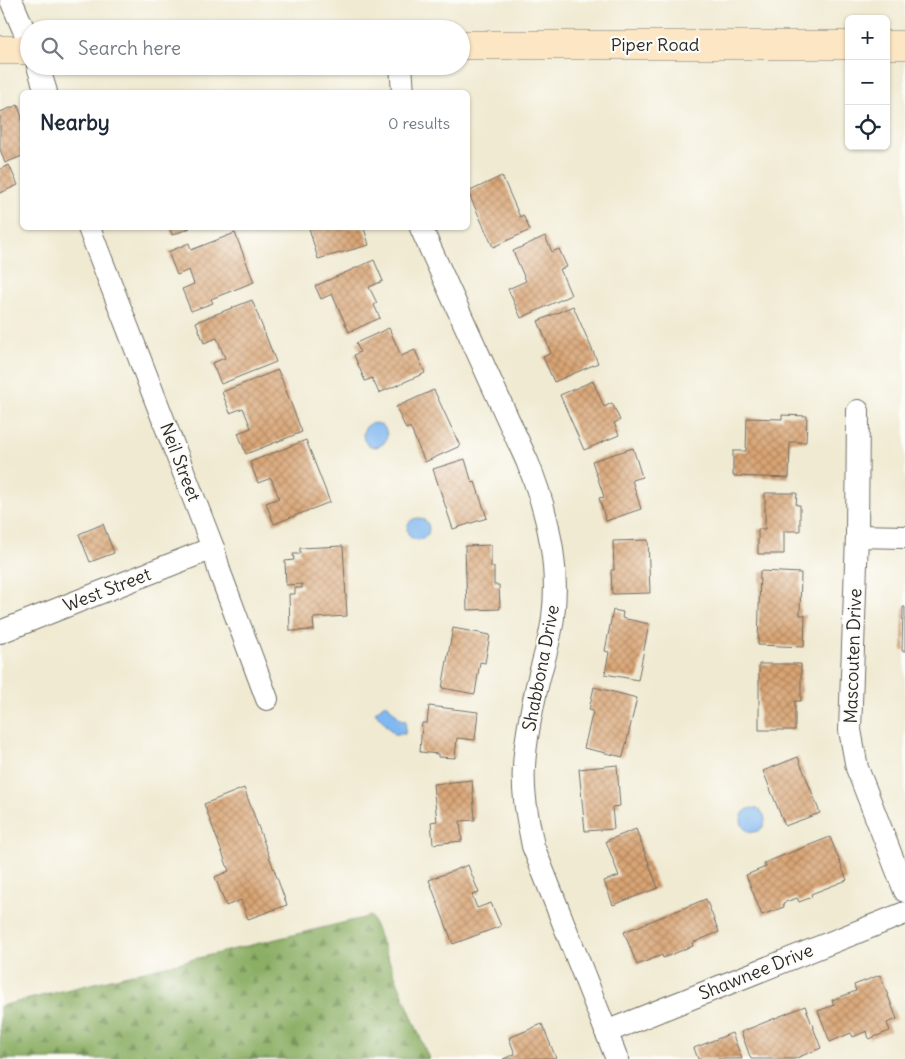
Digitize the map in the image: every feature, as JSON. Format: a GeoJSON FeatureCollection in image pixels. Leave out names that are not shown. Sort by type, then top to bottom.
{"type":"FeatureCollection","features":[{"type":"Feature","properties":{"kind":"street"},"geometry":{"type":"LineString","coordinates":[[11,0],[20,21]]}},
{"type":"Feature","properties":{"kind":"street","name":"Piper Road"},"geometry":{"type":"LineString","coordinates":[[470,45],[845,45]]}},
{"type":"Feature","properties":{"kind":"street"},"geometry":{"type":"LineString","coordinates":[[890,45],[905,45]]}},
{"type":"Feature","properties":{"kind":"street"},"geometry":{"type":"LineString","coordinates":[[0,50],[20,50]]}},
{"type":"Feature","properties":{"kind":"street"},"geometry":{"type":"LineString","coordinates":[[41,75],[45,90]]}},
{"type":"Feature","properties":{"kind":"street"},"geometry":{"type":"LineString","coordinates":[[402,75],[403,90]]}},
{"type":"Feature","properties":{"kind":"street","name":"Neil Street"},"geometry":{"type":"LineString","coordinates":[[90,230],[213,548],[220,573],[267,699]]}},
{"type":"Feature","properties":{"kind":"street","name":"Shabbona Drive"},"geometry":{"type":"LineString","coordinates":[[422,230],[527,461],[538,489],[546,518],[555,584],[553,617],[528,732],[524,768],[527,815],[533,846],[617,1059]]}},
{"type":"Feature","properties":{"kind":"street","name":"Mascouten Drive"},"geometry":{"type":"LineString","coordinates":[[858,410],[857,536],[850,730],[856,768],[905,891]]}},
{"type":"Feature","properties":{"kind":"street"},"geometry":{"type":"LineString","coordinates":[[857,536],[905,537]]}},
{"type":"Feature","properties":{"kind":"street","name":"West Street"},"geometry":{"type":"LineString","coordinates":[[0,632],[213,548]]}},
{"type":"Feature","properties":{"kind":"street","name":"Shawnee Drive"},"geometry":{"type":"LineString","coordinates":[[606,1032],[905,913]]}},
{"type":"Feature","properties":{"kind":"green space"},"geometry":{"type":"Polygon","coordinates":[[[371,916],[429,1059],[0,1059],[0,1006],[371,916]]]}},
{"type":"Feature","properties":{"kind":"water"},"geometry":{"type":"Polygon","coordinates":[[[375,423],[384,426],[387,435],[384,444],[375,447],[366,444],[363,435],[366,426],[375,423]]]}},
{"type":"Feature","properties":{"kind":"water"},"geometry":{"type":"Polygon","coordinates":[[[418,518],[426,521],[429,529],[426,537],[418,540],[410,537],[407,529],[410,521],[418,518]]]}},
{"type":"Feature","properties":{"kind":"water"},"geometry":{"type":"Polygon","coordinates":[[[386,703],[401,720],[406,721],[405,734],[394,734],[375,712],[386,703]]]}},
{"type":"Feature","properties":{"kind":"water"},"geometry":{"type":"Polygon","coordinates":[[[753,808],[762,811],[765,820],[762,829],[753,832],[744,829],[741,820],[744,811],[753,808]]]}},
{"type":"Feature","properties":{"kind":"building"},"geometry":{"type":"Polygon","coordinates":[[[18,105],[20,112],[20,157],[5,163],[0,149],[0,112],[18,105]]]}},
{"type":"Feature","properties":{"kind":"building"},"geometry":{"type":"Polygon","coordinates":[[[9,165],[18,185],[0,193],[0,169],[9,165]]]}},
{"type":"Feature","properties":{"kind":"building"},"geometry":{"type":"Polygon","coordinates":[[[502,176],[520,217],[523,215],[530,230],[493,247],[470,196],[470,191],[502,176]]]}},
{"type":"Feature","properties":{"kind":"building"},"geometry":{"type":"Polygon","coordinates":[[[171,230],[185,230],[172,235],[171,230]]]}},
{"type":"Feature","properties":{"kind":"building"},"geometry":{"type":"Polygon","coordinates":[[[310,230],[365,230],[369,245],[318,259],[310,230]]]}},
{"type":"Feature","properties":{"kind":"building"},"geometry":{"type":"Polygon","coordinates":[[[235,233],[254,282],[211,299],[213,303],[191,311],[182,289],[194,284],[189,270],[177,275],[168,252],[189,243],[191,250],[235,233]]]}},
{"type":"Feature","properties":{"kind":"building"},"geometry":{"type":"Polygon","coordinates":[[[545,236],[552,252],[559,249],[567,267],[560,269],[571,295],[521,318],[508,289],[526,281],[513,251],[545,236]]]}},
{"type":"Feature","properties":{"kind":"building"},"geometry":{"type":"Polygon","coordinates":[[[374,260],[383,281],[369,287],[377,303],[374,305],[380,318],[349,332],[332,294],[321,299],[315,286],[374,260]]]}},
{"type":"Feature","properties":{"kind":"building"},"geometry":{"type":"Polygon","coordinates":[[[252,300],[276,362],[221,384],[212,363],[225,358],[217,338],[204,343],[196,322],[252,300]]]}},
{"type":"Feature","properties":{"kind":"building"},"geometry":{"type":"Polygon","coordinates":[[[573,306],[598,363],[554,382],[543,357],[551,353],[538,321],[573,306]]]}},
{"type":"Feature","properties":{"kind":"building"},"geometry":{"type":"Polygon","coordinates":[[[389,328],[401,356],[415,350],[425,373],[379,393],[372,378],[365,381],[354,355],[360,352],[356,343],[389,328]]]}},
{"type":"Feature","properties":{"kind":"building"},"geometry":{"type":"Polygon","coordinates":[[[278,370],[302,432],[246,454],[238,433],[251,428],[243,408],[230,413],[222,392],[278,370]]]}},
{"type":"Feature","properties":{"kind":"building"},"geometry":{"type":"Polygon","coordinates":[[[593,381],[604,407],[612,403],[620,420],[614,423],[619,435],[584,450],[560,395],[593,381]]]}},
{"type":"Feature","properties":{"kind":"building"},"geometry":{"type":"Polygon","coordinates":[[[434,390],[460,446],[425,462],[410,427],[406,429],[396,407],[434,390]]]}},
{"type":"Feature","properties":{"kind":"building"},"geometry":{"type":"Polygon","coordinates":[[[782,415],[807,416],[806,442],[790,442],[789,478],[733,476],[733,451],[746,451],[747,418],[782,419],[782,415]]]}},
{"type":"Feature","properties":{"kind":"building"},"geometry":{"type":"Polygon","coordinates":[[[306,440],[330,502],[274,524],[266,503],[279,498],[271,478],[258,483],[250,462],[306,440]]]}},
{"type":"Feature","properties":{"kind":"building"},"geometry":{"type":"Polygon","coordinates":[[[633,448],[642,477],[632,480],[641,509],[606,521],[599,498],[604,497],[592,461],[633,448]]]}},
{"type":"Feature","properties":{"kind":"building"},"geometry":{"type":"Polygon","coordinates":[[[465,459],[472,483],[475,482],[487,518],[453,529],[433,469],[465,459]]]}},
{"type":"Feature","properties":{"kind":"building"},"geometry":{"type":"Polygon","coordinates":[[[765,493],[797,493],[796,505],[800,505],[800,531],[784,531],[784,554],[758,554],[758,529],[765,529],[765,493]]]}},
{"type":"Feature","properties":{"kind":"building"},"geometry":{"type":"Polygon","coordinates":[[[103,524],[114,553],[90,562],[79,534],[103,524]]]}},
{"type":"Feature","properties":{"kind":"building"},"geometry":{"type":"Polygon","coordinates":[[[648,540],[650,593],[612,594],[611,570],[614,570],[613,541],[648,540]]]}},
{"type":"Feature","properties":{"kind":"building"},"geometry":{"type":"Polygon","coordinates":[[[491,545],[491,567],[494,567],[494,585],[499,585],[500,609],[467,610],[465,546],[491,545]]]}},
{"type":"Feature","properties":{"kind":"building"},"geometry":{"type":"Polygon","coordinates":[[[343,546],[347,616],[313,618],[314,630],[290,631],[289,594],[295,594],[295,588],[302,588],[302,584],[286,585],[285,561],[294,560],[293,554],[300,554],[300,548],[343,546]]]}},
{"type":"Feature","properties":{"kind":"building"},"geometry":{"type":"Polygon","coordinates":[[[760,571],[801,573],[800,615],[805,615],[804,647],[758,645],[760,571]]]}},
{"type":"Feature","properties":{"kind":"building"},"geometry":{"type":"Polygon","coordinates":[[[903,607],[905,607],[905,651],[902,651],[903,607]]]}},
{"type":"Feature","properties":{"kind":"building"},"geometry":{"type":"Polygon","coordinates":[[[613,610],[623,612],[622,618],[649,624],[638,680],[605,674],[609,652],[605,651],[613,610]]]}},
{"type":"Feature","properties":{"kind":"building"},"geometry":{"type":"Polygon","coordinates":[[[453,628],[490,635],[485,663],[480,662],[475,694],[442,688],[453,628]]]}},
{"type":"Feature","properties":{"kind":"building"},"geometry":{"type":"Polygon","coordinates":[[[759,664],[801,664],[801,701],[795,701],[795,730],[759,730],[759,664]]]}},
{"type":"Feature","properties":{"kind":"building"},"geometry":{"type":"Polygon","coordinates":[[[594,687],[637,698],[623,757],[584,748],[593,711],[589,710],[594,687]]]}},
{"type":"Feature","properties":{"kind":"building"},"geometry":{"type":"Polygon","coordinates":[[[429,706],[478,712],[475,740],[457,738],[455,758],[438,757],[438,754],[420,752],[422,723],[427,723],[429,706]]]}},
{"type":"Feature","properties":{"kind":"building"},"geometry":{"type":"Polygon","coordinates":[[[798,757],[820,813],[785,826],[763,771],[798,757]]]}},
{"type":"Feature","properties":{"kind":"building"},"geometry":{"type":"Polygon","coordinates":[[[617,765],[620,806],[612,807],[614,829],[585,831],[579,769],[617,765]]]}},
{"type":"Feature","properties":{"kind":"building"},"geometry":{"type":"Polygon","coordinates":[[[472,780],[475,820],[460,821],[462,841],[433,844],[431,822],[437,821],[433,784],[472,780]]]}},
{"type":"Feature","properties":{"kind":"building"},"geometry":{"type":"Polygon","coordinates":[[[244,788],[287,905],[248,919],[241,900],[226,906],[215,877],[229,871],[204,804],[244,788]]]}},
{"type":"Feature","properties":{"kind":"building"},"geometry":{"type":"Polygon","coordinates":[[[636,829],[658,888],[613,905],[604,881],[619,876],[606,841],[636,829]]]}},
{"type":"Feature","properties":{"kind":"building"},"geometry":{"type":"Polygon","coordinates":[[[830,837],[847,880],[811,894],[812,897],[799,902],[797,898],[783,903],[784,907],[762,915],[746,875],[766,867],[764,863],[830,837]]]}},
{"type":"Feature","properties":{"kind":"building"},"geometry":{"type":"Polygon","coordinates":[[[468,865],[479,893],[472,895],[477,908],[491,903],[501,926],[453,944],[429,880],[468,865]]]}},
{"type":"Feature","properties":{"kind":"building"},"geometry":{"type":"Polygon","coordinates":[[[706,899],[719,932],[692,943],[693,946],[663,958],[662,955],[637,965],[624,932],[706,899]]]}},
{"type":"Feature","properties":{"kind":"building"},"geometry":{"type":"Polygon","coordinates":[[[880,975],[897,1019],[887,1023],[890,1031],[869,1039],[867,1031],[853,1037],[851,1033],[830,1042],[818,1011],[834,1005],[832,1000],[856,991],[854,985],[880,975]]]}},
{"type":"Feature","properties":{"kind":"building"},"geometry":{"type":"Polygon","coordinates":[[[805,1006],[821,1048],[794,1059],[751,1059],[741,1032],[805,1006]]]}},
{"type":"Feature","properties":{"kind":"building"},"geometry":{"type":"Polygon","coordinates":[[[542,1024],[556,1058],[503,1059],[515,1054],[509,1038],[542,1024]]]}},
{"type":"Feature","properties":{"kind":"building"},"geometry":{"type":"Polygon","coordinates":[[[732,1033],[742,1059],[698,1059],[694,1048],[732,1033]]]}}]}
